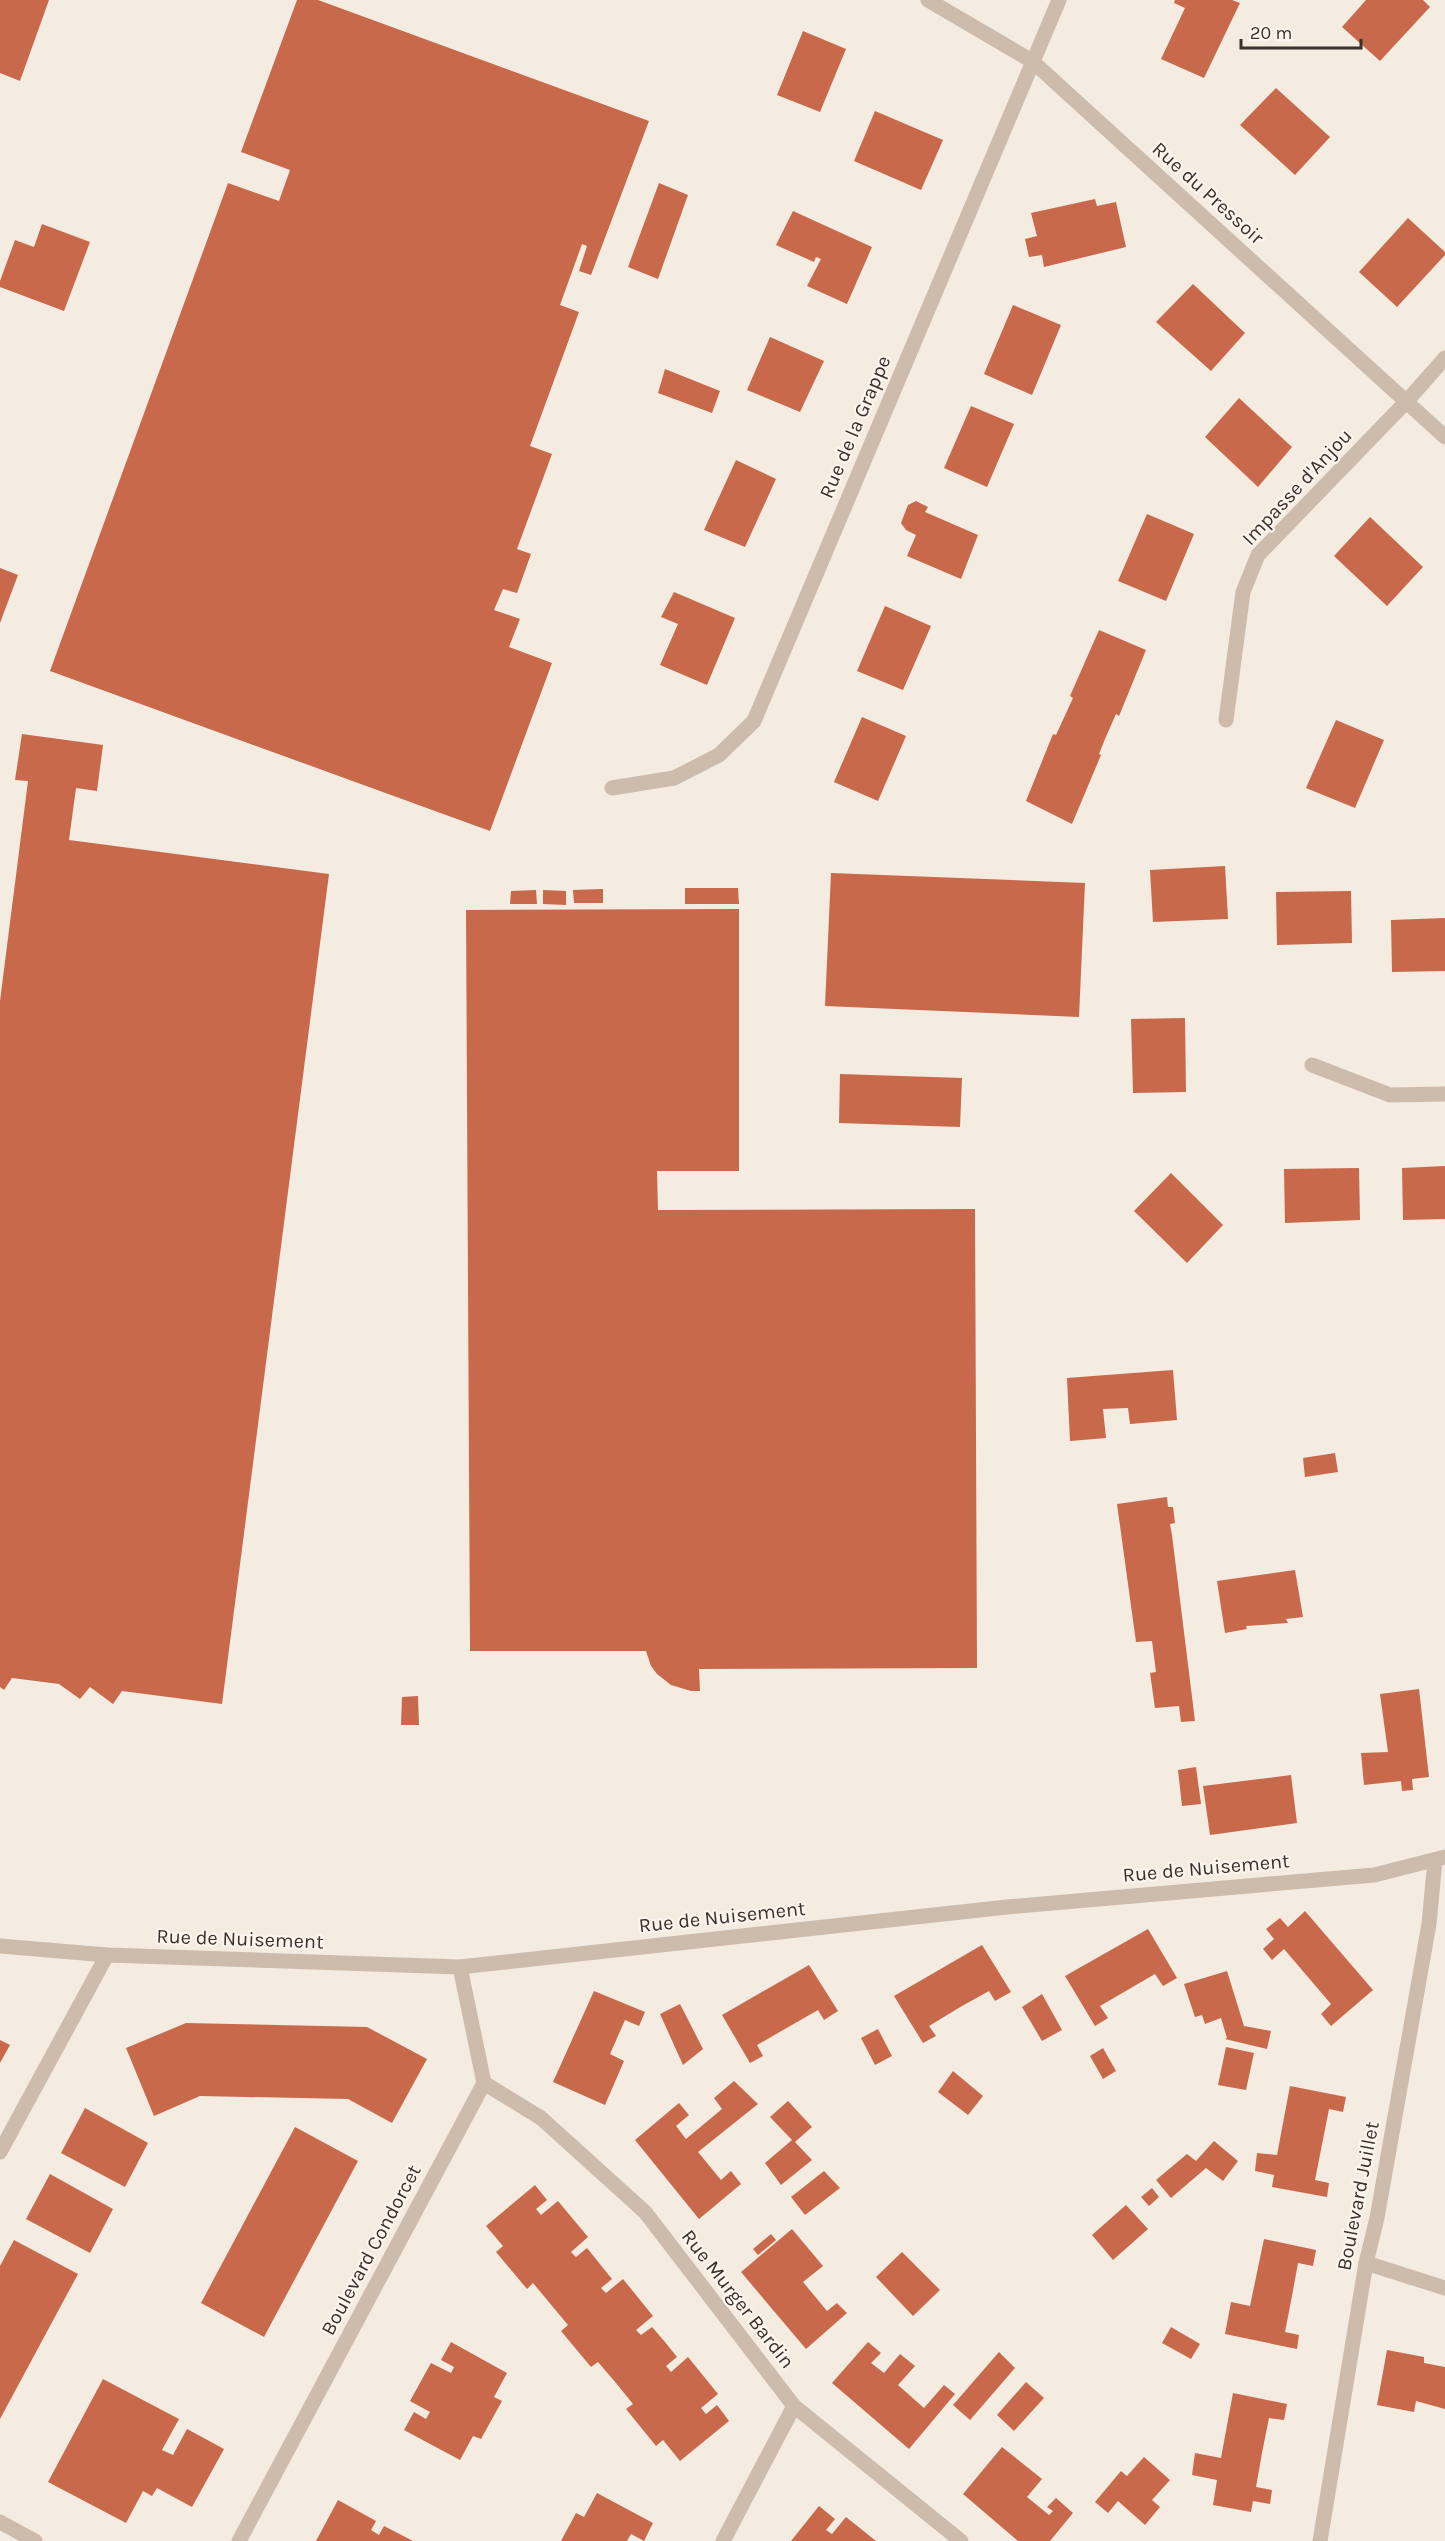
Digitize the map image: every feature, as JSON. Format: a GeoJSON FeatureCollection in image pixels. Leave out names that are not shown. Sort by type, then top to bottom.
{"type":"FeatureCollection","features":[{"type":"Feature","properties":{"kind":"street","name":"Rue du Pressoir"},"geometry":{"type":"LineString","coordinates":[[928,0],[1032,61],[1445,437]]}},
{"type":"Feature","properties":{"kind":"street","name":"Rue de la Grappe"},"geometry":{"type":"LineString","coordinates":[[612,788],[674,778],[719,756],[754,721],[1059,0]]}},
{"type":"Feature","properties":{"kind":"street","name":"Impasse d'Anjou"},"geometry":{"type":"LineString","coordinates":[[1226,720],[1243,592],[1258,555],[1406,402],[1445,358]]}},
{"type":"Feature","properties":{"kind":"street"},"geometry":{"type":"LineString","coordinates":[[1312,1065],[1390,1095],[1445,1094]]}},
{"type":"Feature","properties":{"kind":"street","name":"Rue de Nuisement"},"geometry":{"type":"LineString","coordinates":[[0,1946],[107,1955],[460,1967],[1007,1907],[1374,1875],[1440,1858]]}},
{"type":"Feature","properties":{"kind":"street","name":"Boulevard Juillet"},"geometry":{"type":"LineString","coordinates":[[1320,2541],[1366,2263],[1377,2218],[1440,1858]]}},
{"type":"Feature","properties":{"kind":"street"},"geometry":{"type":"LineString","coordinates":[[0,2152],[107,1955]]}},
{"type":"Feature","properties":{"kind":"street"},"geometry":{"type":"LineString","coordinates":[[460,1967],[484,2083]]}},
{"type":"Feature","properties":{"kind":"street","name":"Rue Murger Bardin"},"geometry":{"type":"LineString","coordinates":[[484,2083],[541,2118],[645,2212],[794,2406],[961,2541]]}},
{"type":"Feature","properties":{"kind":"street","name":"Boulevard Condorcet"},"geometry":{"type":"LineString","coordinates":[[239,2541],[484,2083]]}},
{"type":"Feature","properties":{"kind":"street"},"geometry":{"type":"LineString","coordinates":[[1366,2263],[1445,2288]]}},
{"type":"Feature","properties":{"kind":"street"},"geometry":{"type":"LineString","coordinates":[[723,2541],[794,2406]]}},
{"type":"Feature","properties":{"kind":"street"},"geometry":{"type":"LineString","coordinates":[[0,2522],[35,2541]]}},
{"type":"Feature","properties":{"kind":"building"},"geometry":{"type":"Polygon","coordinates":[[[0,0],[49,0],[20,81],[0,73],[0,0]]]}},
{"type":"Feature","properties":{"kind":"building"},"geometry":{"type":"Polygon","coordinates":[[[297,0],[318,0],[649,121],[591,275],[579,271],[587,246],[582,244],[560,305],[579,312],[530,446],[552,454],[517,549],[531,554],[517,593],[503,589],[494,610],[520,619],[509,647],[552,663],[490,831],[50,671],[228,183],[279,201],[290,170],[241,152],[297,0]]]}},
{"type":"Feature","properties":{"kind":"building"},"geometry":{"type":"Polygon","coordinates":[[[1175,0],[1232,0],[1240,3],[1204,78],[1161,59],[1185,8],[1174,3],[1175,0]]]}},
{"type":"Feature","properties":{"kind":"building"},"geometry":{"type":"Polygon","coordinates":[[[1366,0],[1423,0],[1430,7],[1380,61],[1342,27],[1366,0]]]}},
{"type":"Feature","properties":{"kind":"building"},"geometry":{"type":"Polygon","coordinates":[[[803,31],[846,49],[820,112],[777,95],[803,31]]]}},
{"type":"Feature","properties":{"kind":"building"},"geometry":{"type":"Polygon","coordinates":[[[1276,88],[1330,137],[1295,175],[1240,125],[1276,88]]]}},
{"type":"Feature","properties":{"kind":"building"},"geometry":{"type":"Polygon","coordinates":[[[875,111],[943,140],[921,190],[854,161],[875,111]]]}},
{"type":"Feature","properties":{"kind":"building"},"geometry":{"type":"Polygon","coordinates":[[[659,183],[688,195],[658,279],[628,267],[659,183]]]}},
{"type":"Feature","properties":{"kind":"building"},"geometry":{"type":"Polygon","coordinates":[[[1095,199],[1097,206],[1116,202],[1126,247],[1044,267],[1042,255],[1029,257],[1025,239],[1037,236],[1031,213],[1095,199]]]}},
{"type":"Feature","properties":{"kind":"building"},"geometry":{"type":"Polygon","coordinates":[[[793,211],[872,247],[847,304],[807,286],[821,259],[816,257],[814,262],[776,245],[793,211]]]}},
{"type":"Feature","properties":{"kind":"building"},"geometry":{"type":"Polygon","coordinates":[[[1408,218],[1445,252],[1445,255],[1397,307],[1359,272],[1408,218]]]}},
{"type":"Feature","properties":{"kind":"building"},"geometry":{"type":"Polygon","coordinates":[[[42,224],[90,242],[64,311],[0,287],[0,281],[15,240],[34,247],[42,224]]]}},
{"type":"Feature","properties":{"kind":"building"},"geometry":{"type":"Polygon","coordinates":[[[1193,284],[1245,333],[1211,371],[1156,322],[1193,284]]]}},
{"type":"Feature","properties":{"kind":"building"},"geometry":{"type":"Polygon","coordinates":[[[1013,305],[1061,325],[1032,395],[984,374],[1013,305]]]}},
{"type":"Feature","properties":{"kind":"building"},"geometry":{"type":"Polygon","coordinates":[[[770,337],[824,361],[800,412],[747,390],[770,337]]]}},
{"type":"Feature","properties":{"kind":"building"},"geometry":{"type":"Polygon","coordinates":[[[665,369],[720,391],[712,413],[658,393],[665,369]]]}},
{"type":"Feature","properties":{"kind":"building"},"geometry":{"type":"Polygon","coordinates":[[[1239,398],[1292,447],[1258,487],[1205,437],[1239,398]]]}},
{"type":"Feature","properties":{"kind":"building"},"geometry":{"type":"Polygon","coordinates":[[[971,406],[1014,424],[987,487],[944,468],[971,406]]]}},
{"type":"Feature","properties":{"kind":"building"},"geometry":{"type":"Polygon","coordinates":[[[736,460],[776,479],[745,547],[704,530],[736,460]]]}},
{"type":"Feature","properties":{"kind":"building"},"geometry":{"type":"Polygon","coordinates":[[[916,501],[928,507],[925,512],[978,535],[961,579],[907,556],[916,535],[906,530],[901,523],[908,505],[916,501]]]}},
{"type":"Feature","properties":{"kind":"building"},"geometry":{"type":"Polygon","coordinates":[[[1147,514],[1194,534],[1166,601],[1118,581],[1147,514]]]}},
{"type":"Feature","properties":{"kind":"building"},"geometry":{"type":"Polygon","coordinates":[[[1370,517],[1423,567],[1387,606],[1334,556],[1370,517]]]}},
{"type":"Feature","properties":{"kind":"building"},"geometry":{"type":"Polygon","coordinates":[[[0,568],[18,575],[0,623],[0,568]]]}},
{"type":"Feature","properties":{"kind":"building"},"geometry":{"type":"Polygon","coordinates":[[[674,592],[735,618],[707,685],[660,665],[678,624],[661,617],[674,592]]]}},
{"type":"Feature","properties":{"kind":"building"},"geometry":{"type":"Polygon","coordinates":[[[885,606],[931,626],[903,690],[857,671],[885,606]]]}},
{"type":"Feature","properties":{"kind":"building"},"geometry":{"type":"Polygon","coordinates":[[[1099,630],[1146,650],[1119,716],[1116,714],[1105,739],[1099,754],[1101,755],[1072,824],[1026,801],[1053,734],[1056,735],[1073,698],[1070,696],[1099,630]]]}},
{"type":"Feature","properties":{"kind":"building"},"geometry":{"type":"Polygon","coordinates":[[[862,717],[906,736],[878,801],[834,782],[862,717]]]}},
{"type":"Feature","properties":{"kind":"building"},"geometry":{"type":"Polygon","coordinates":[[[1336,720],[1384,740],[1355,808],[1306,788],[1336,720]]]}},
{"type":"Feature","properties":{"kind":"building"},"geometry":{"type":"Polygon","coordinates":[[[22,734],[103,745],[97,791],[76,788],[69,840],[329,874],[222,1704],[122,1691],[113,1704],[90,1687],[80,1699],[59,1684],[12,1678],[4,1690],[0,1687],[0,1001],[28,781],[15,780],[22,734]]]}},
{"type":"Feature","properties":{"kind":"building"},"geometry":{"type":"Polygon","coordinates":[[[1225,866],[1228,919],[1153,922],[1150,870],[1225,866]]]}},
{"type":"Feature","properties":{"kind":"building"},"geometry":{"type":"Polygon","coordinates":[[[831,873],[1085,883],[1079,1017],[825,1006],[831,873]]]}},
{"type":"Feature","properties":{"kind":"building"},"geometry":{"type":"Polygon","coordinates":[[[685,888],[738,888],[739,904],[685,904],[685,888]]]}},
{"type":"Feature","properties":{"kind":"building"},"geometry":{"type":"Polygon","coordinates":[[[603,889],[603,903],[574,903],[573,890],[603,889]]]}},
{"type":"Feature","properties":{"kind":"building"},"geometry":{"type":"Polygon","coordinates":[[[536,890],[537,904],[510,904],[511,891],[536,890]]]}},
{"type":"Feature","properties":{"kind":"building"},"geometry":{"type":"Polygon","coordinates":[[[543,890],[566,891],[566,905],[543,904],[543,890]]]}},
{"type":"Feature","properties":{"kind":"building"},"geometry":{"type":"Polygon","coordinates":[[[1351,891],[1352,943],[1277,945],[1276,892],[1351,891]]]}},
{"type":"Feature","properties":{"kind":"building"},"geometry":{"type":"Polygon","coordinates":[[[739,909],[739,1171],[657,1171],[658,1210],[975,1209],[977,1668],[699,1669],[700,1691],[691,1691],[671,1685],[657,1674],[651,1666],[646,1651],[470,1651],[466,910],[739,909]]]}},
{"type":"Feature","properties":{"kind":"building"},"geometry":{"type":"Polygon","coordinates":[[[1445,918],[1445,971],[1392,972],[1391,920],[1445,918]]]}},
{"type":"Feature","properties":{"kind":"building"},"geometry":{"type":"Polygon","coordinates":[[[1185,1018],[1186,1092],[1133,1093],[1131,1019],[1185,1018]]]}},
{"type":"Feature","properties":{"kind":"building"},"geometry":{"type":"Polygon","coordinates":[[[840,1074],[962,1078],[960,1127],[839,1123],[840,1074]]]}},
{"type":"Feature","properties":{"kind":"building"},"geometry":{"type":"Polygon","coordinates":[[[1445,1166],[1445,1219],[1403,1220],[1402,1168],[1445,1166]]]}},
{"type":"Feature","properties":{"kind":"building"},"geometry":{"type":"Polygon","coordinates":[[[1359,1168],[1360,1220],[1285,1223],[1284,1169],[1359,1168]]]}},
{"type":"Feature","properties":{"kind":"building"},"geometry":{"type":"Polygon","coordinates":[[[1171,1173],[1223,1225],[1187,1263],[1134,1211],[1171,1173]]]}},
{"type":"Feature","properties":{"kind":"building"},"geometry":{"type":"Polygon","coordinates":[[[1173,1370],[1177,1420],[1130,1424],[1128,1408],[1103,1409],[1106,1438],[1070,1441],[1067,1378],[1173,1370]]]}},
{"type":"Feature","properties":{"kind":"building"},"geometry":{"type":"Polygon","coordinates":[[[1335,1453],[1338,1472],[1305,1477],[1303,1458],[1335,1453]]]}},
{"type":"Feature","properties":{"kind":"building"},"geometry":{"type":"Polygon","coordinates":[[[1167,1497],[1168,1507],[1173,1507],[1175,1523],[1170,1524],[1195,1721],[1181,1722],[1179,1706],[1155,1708],[1150,1673],[1156,1672],[1152,1641],[1136,1642],[1117,1504],[1167,1497]]]}},
{"type":"Feature","properties":{"kind":"building"},"geometry":{"type":"Polygon","coordinates":[[[1295,1570],[1303,1617],[1286,1619],[1288,1623],[1246,1626],[1247,1629],[1225,1633],[1217,1581],[1295,1570]]]}},
{"type":"Feature","properties":{"kind":"building"},"geometry":{"type":"Polygon","coordinates":[[[1419,1689],[1429,1777],[1412,1779],[1413,1790],[1402,1791],[1401,1781],[1364,1785],[1361,1753],[1388,1752],[1380,1694],[1419,1689]]]}},
{"type":"Feature","properties":{"kind":"building"},"geometry":{"type":"Polygon","coordinates":[[[418,1696],[419,1725],[401,1725],[402,1697],[418,1696]]]}},
{"type":"Feature","properties":{"kind":"building"},"geometry":{"type":"Polygon","coordinates":[[[1196,1767],[1201,1804],[1182,1806],[1178,1770],[1196,1767]]]}},
{"type":"Feature","properties":{"kind":"building"},"geometry":{"type":"Polygon","coordinates":[[[1291,1775],[1297,1823],[1210,1835],[1203,1786],[1291,1775]]]}},
{"type":"Feature","properties":{"kind":"building"},"geometry":{"type":"Polygon","coordinates":[[[1305,1911],[1373,1990],[1331,2026],[1321,2014],[1331,2004],[1284,1949],[1272,1960],[1263,1949],[1274,1939],[1266,1929],[1280,1918],[1288,1927],[1305,1911]]]}},
{"type":"Feature","properties":{"kind":"building"},"geometry":{"type":"Polygon","coordinates":[[[1148,1929],[1177,1978],[1163,1986],[1155,1974],[1100,2006],[1108,2018],[1095,2026],[1065,1976],[1148,1929]]]}},
{"type":"Feature","properties":{"kind":"building"},"geometry":{"type":"Polygon","coordinates":[[[982,1945],[1011,1992],[995,2001],[989,1991],[962,2006],[929,2026],[936,2036],[923,2043],[894,1996],[982,1945]]]}},
{"type":"Feature","properties":{"kind":"building"},"geometry":{"type":"Polygon","coordinates":[[[809,1965],[838,2011],[824,2020],[818,2010],[757,2045],[763,2056],[750,2063],[722,2015],[809,1965]]]}},
{"type":"Feature","properties":{"kind":"building"},"geometry":{"type":"Polygon","coordinates":[[[1227,1971],[1244,2026],[1271,2031],[1267,2049],[1225,2039],[1227,2038],[1221,2018],[1205,2024],[1202,2015],[1195,2017],[1184,1984],[1227,1971]]]}},
{"type":"Feature","properties":{"kind":"building"},"geometry":{"type":"Polygon","coordinates":[[[594,1991],[645,2012],[639,2026],[625,2020],[610,2054],[624,2061],[605,2105],[553,2082],[594,1991]]]}},
{"type":"Feature","properties":{"kind":"building"},"geometry":{"type":"Polygon","coordinates":[[[1042,1994],[1062,2030],[1042,2041],[1022,2007],[1042,1994]]]}},
{"type":"Feature","properties":{"kind":"building"},"geometry":{"type":"Polygon","coordinates":[[[680,2004],[703,2049],[683,2065],[660,2014],[680,2004]]]}},
{"type":"Feature","properties":{"kind":"building"},"geometry":{"type":"Polygon","coordinates":[[[186,2023],[367,2027],[427,2059],[392,2123],[348,2099],[200,2096],[154,2116],[126,2048],[186,2023]]]}},
{"type":"Feature","properties":{"kind":"building"},"geometry":{"type":"Polygon","coordinates":[[[878,2029],[892,2056],[875,2065],[861,2038],[878,2029]]]}},
{"type":"Feature","properties":{"kind":"building"},"geometry":{"type":"Polygon","coordinates":[[[0,2040],[10,2045],[0,2063],[0,2040]]]}},
{"type":"Feature","properties":{"kind":"building"},"geometry":{"type":"Polygon","coordinates":[[[1226,2047],[1254,2053],[1246,2090],[1218,2085],[1226,2047]]]}},
{"type":"Feature","properties":{"kind":"building"},"geometry":{"type":"Polygon","coordinates":[[[1103,2048],[1116,2071],[1103,2079],[1090,2056],[1103,2048]]]}},
{"type":"Feature","properties":{"kind":"building"},"geometry":{"type":"Polygon","coordinates":[[[953,2071],[983,2096],[968,2115],[938,2092],[953,2071]]]}},
{"type":"Feature","properties":{"kind":"building"},"geometry":{"type":"Polygon","coordinates":[[[734,2081],[758,2104],[698,2152],[721,2180],[731,2171],[741,2184],[699,2219],[635,2140],[679,2103],[689,2115],[676,2126],[686,2139],[722,2109],[714,2098],[734,2081]]]}},
{"type":"Feature","properties":{"kind":"building"},"geometry":{"type":"Polygon","coordinates":[[[1290,2086],[1346,2097],[1343,2112],[1329,2109],[1315,2180],[1329,2183],[1327,2197],[1272,2187],[1274,2175],[1255,2171],[1257,2153],[1277,2155],[1290,2086]]]}},
{"type":"Feature","properties":{"kind":"building"},"geometry":{"type":"Polygon","coordinates":[[[788,2101],[812,2127],[795,2142],[812,2160],[781,2185],[765,2163],[792,2140],[770,2117],[788,2101]]]}},
{"type":"Feature","properties":{"kind":"building"},"geometry":{"type":"Polygon","coordinates":[[[85,2108],[148,2143],[125,2187],[61,2153],[85,2108]]]}},
{"type":"Feature","properties":{"kind":"building"},"geometry":{"type":"Polygon","coordinates":[[[295,2127],[358,2161],[264,2337],[201,2303],[295,2127]]]}},
{"type":"Feature","properties":{"kind":"building"},"geometry":{"type":"Polygon","coordinates":[[[1214,2141],[1238,2161],[1223,2181],[1206,2168],[1171,2198],[1156,2180],[1187,2154],[1196,2161],[1214,2141]]]}},
{"type":"Feature","properties":{"kind":"building"},"geometry":{"type":"Polygon","coordinates":[[[824,2171],[840,2188],[805,2215],[791,2197],[824,2171]]]}},
{"type":"Feature","properties":{"kind":"building"},"geometry":{"type":"Polygon","coordinates":[[[50,2174],[113,2209],[90,2253],[26,2219],[50,2174]]]}},
{"type":"Feature","properties":{"kind":"building"},"geometry":{"type":"Polygon","coordinates":[[[535,2185],[547,2200],[536,2209],[541,2215],[558,2201],[588,2237],[571,2252],[576,2257],[587,2248],[612,2279],[601,2288],[606,2293],[623,2279],[653,2316],[636,2330],[641,2335],[652,2327],[665,2342],[677,2357],[666,2366],[671,2372],[688,2357],[718,2394],[701,2408],[706,2414],[717,2405],[729,2421],[680,2461],[663,2440],[656,2446],[626,2409],[633,2404],[616,2383],[598,2362],[591,2367],[561,2331],[568,2325],[533,2283],[527,2289],[496,2252],[503,2246],[486,2226],[535,2185]]]}},
{"type":"Feature","properties":{"kind":"building"},"geometry":{"type":"Polygon","coordinates":[[[1152,2188],[1159,2197],[1149,2206],[1141,2197],[1152,2188]]]}},
{"type":"Feature","properties":{"kind":"building"},"geometry":{"type":"Polygon","coordinates":[[[1126,2205],[1148,2229],[1113,2260],[1092,2235],[1126,2205]]]}},
{"type":"Feature","properties":{"kind":"building"},"geometry":{"type":"Polygon","coordinates":[[[792,2229],[823,2266],[803,2282],[827,2311],[837,2303],[847,2313],[806,2349],[741,2272],[792,2229]]]}},
{"type":"Feature","properties":{"kind":"building"},"geometry":{"type":"Polygon","coordinates":[[[771,2234],[776,2240],[758,2255],[753,2249],[771,2234]]]}},
{"type":"Feature","properties":{"kind":"building"},"geometry":{"type":"Polygon","coordinates":[[[1264,2239],[1316,2250],[1313,2266],[1298,2263],[1285,2332],[1299,2335],[1297,2349],[1225,2334],[1231,2302],[1250,2306],[1264,2239]]]}},
{"type":"Feature","properties":{"kind":"building"},"geometry":{"type":"Polygon","coordinates":[[[14,2240],[78,2274],[0,2419],[0,2266],[14,2240]]]}},
{"type":"Feature","properties":{"kind":"building"},"geometry":{"type":"Polygon","coordinates":[[[902,2252],[940,2290],[913,2316],[876,2277],[902,2252]]]}},
{"type":"Feature","properties":{"kind":"building"},"geometry":{"type":"Polygon","coordinates":[[[1171,2327],[1200,2344],[1191,2359],[1162,2343],[1171,2327]]]}},
{"type":"Feature","properties":{"kind":"building"},"geometry":{"type":"Polygon","coordinates":[[[451,2342],[507,2373],[494,2397],[502,2401],[481,2439],[473,2436],[460,2460],[404,2430],[414,2412],[426,2419],[430,2412],[410,2401],[431,2363],[451,2373],[454,2367],[441,2360],[451,2342]]]}},
{"type":"Feature","properties":{"kind":"building"},"geometry":{"type":"Polygon","coordinates":[[[868,2342],[881,2353],[871,2363],[884,2373],[900,2354],[915,2366],[898,2385],[924,2408],[944,2385],[955,2394],[909,2449],[832,2383],[868,2342]]]}},
{"type":"Feature","properties":{"kind":"building"},"geometry":{"type":"Polygon","coordinates":[[[1387,2350],[1424,2357],[1424,2363],[1445,2367],[1445,2409],[1416,2401],[1414,2412],[1377,2405],[1387,2350]]]}},
{"type":"Feature","properties":{"kind":"building"},"geometry":{"type":"Polygon","coordinates":[[[999,2352],[1015,2368],[970,2420],[953,2405],[999,2352]]]}},
{"type":"Feature","properties":{"kind":"building"},"geometry":{"type":"Polygon","coordinates":[[[103,2379],[179,2419],[162,2450],[173,2455],[187,2429],[224,2449],[192,2507],[157,2488],[152,2496],[143,2491],[126,2523],[48,2482],[103,2379]]]}},
{"type":"Feature","properties":{"kind":"building"},"geometry":{"type":"Polygon","coordinates":[[[1026,2382],[1044,2398],[1014,2431],[997,2415],[1026,2382]]]}},
{"type":"Feature","properties":{"kind":"building"},"geometry":{"type":"Polygon","coordinates":[[[1233,2393],[1287,2404],[1284,2420],[1269,2418],[1256,2487],[1272,2490],[1270,2504],[1253,2501],[1251,2512],[1213,2505],[1217,2480],[1192,2475],[1195,2453],[1221,2458],[1233,2393]]]}},
{"type":"Feature","properties":{"kind":"building"},"geometry":{"type":"Polygon","coordinates":[[[1002,2447],[1042,2479],[1027,2497],[1049,2515],[1053,2511],[1047,2507],[1056,2498],[1073,2513],[1050,2541],[1018,2541],[963,2494],[1002,2447]]]}},
{"type":"Feature","properties":{"kind":"building"},"geometry":{"type":"Polygon","coordinates":[[[1144,2457],[1170,2480],[1152,2500],[1160,2507],[1145,2525],[1118,2501],[1108,2513],[1095,2502],[1121,2471],[1127,2476],[1144,2457]]]}},
{"type":"Feature","properties":{"kind":"building"},"geometry":{"type":"Polygon","coordinates":[[[597,2493],[653,2523],[644,2541],[631,2534],[627,2541],[561,2541],[576,2513],[584,2517],[597,2493]]]}},
{"type":"Feature","properties":{"kind":"building"},"geometry":{"type":"Polygon","coordinates":[[[338,2500],[376,2521],[371,2530],[379,2535],[384,2526],[413,2541],[316,2541],[338,2500]]]}},
{"type":"Feature","properties":{"kind":"building"},"geometry":{"type":"Polygon","coordinates":[[[819,2506],[835,2519],[826,2530],[832,2534],[846,2517],[876,2541],[791,2541],[819,2506]]]}}]}
